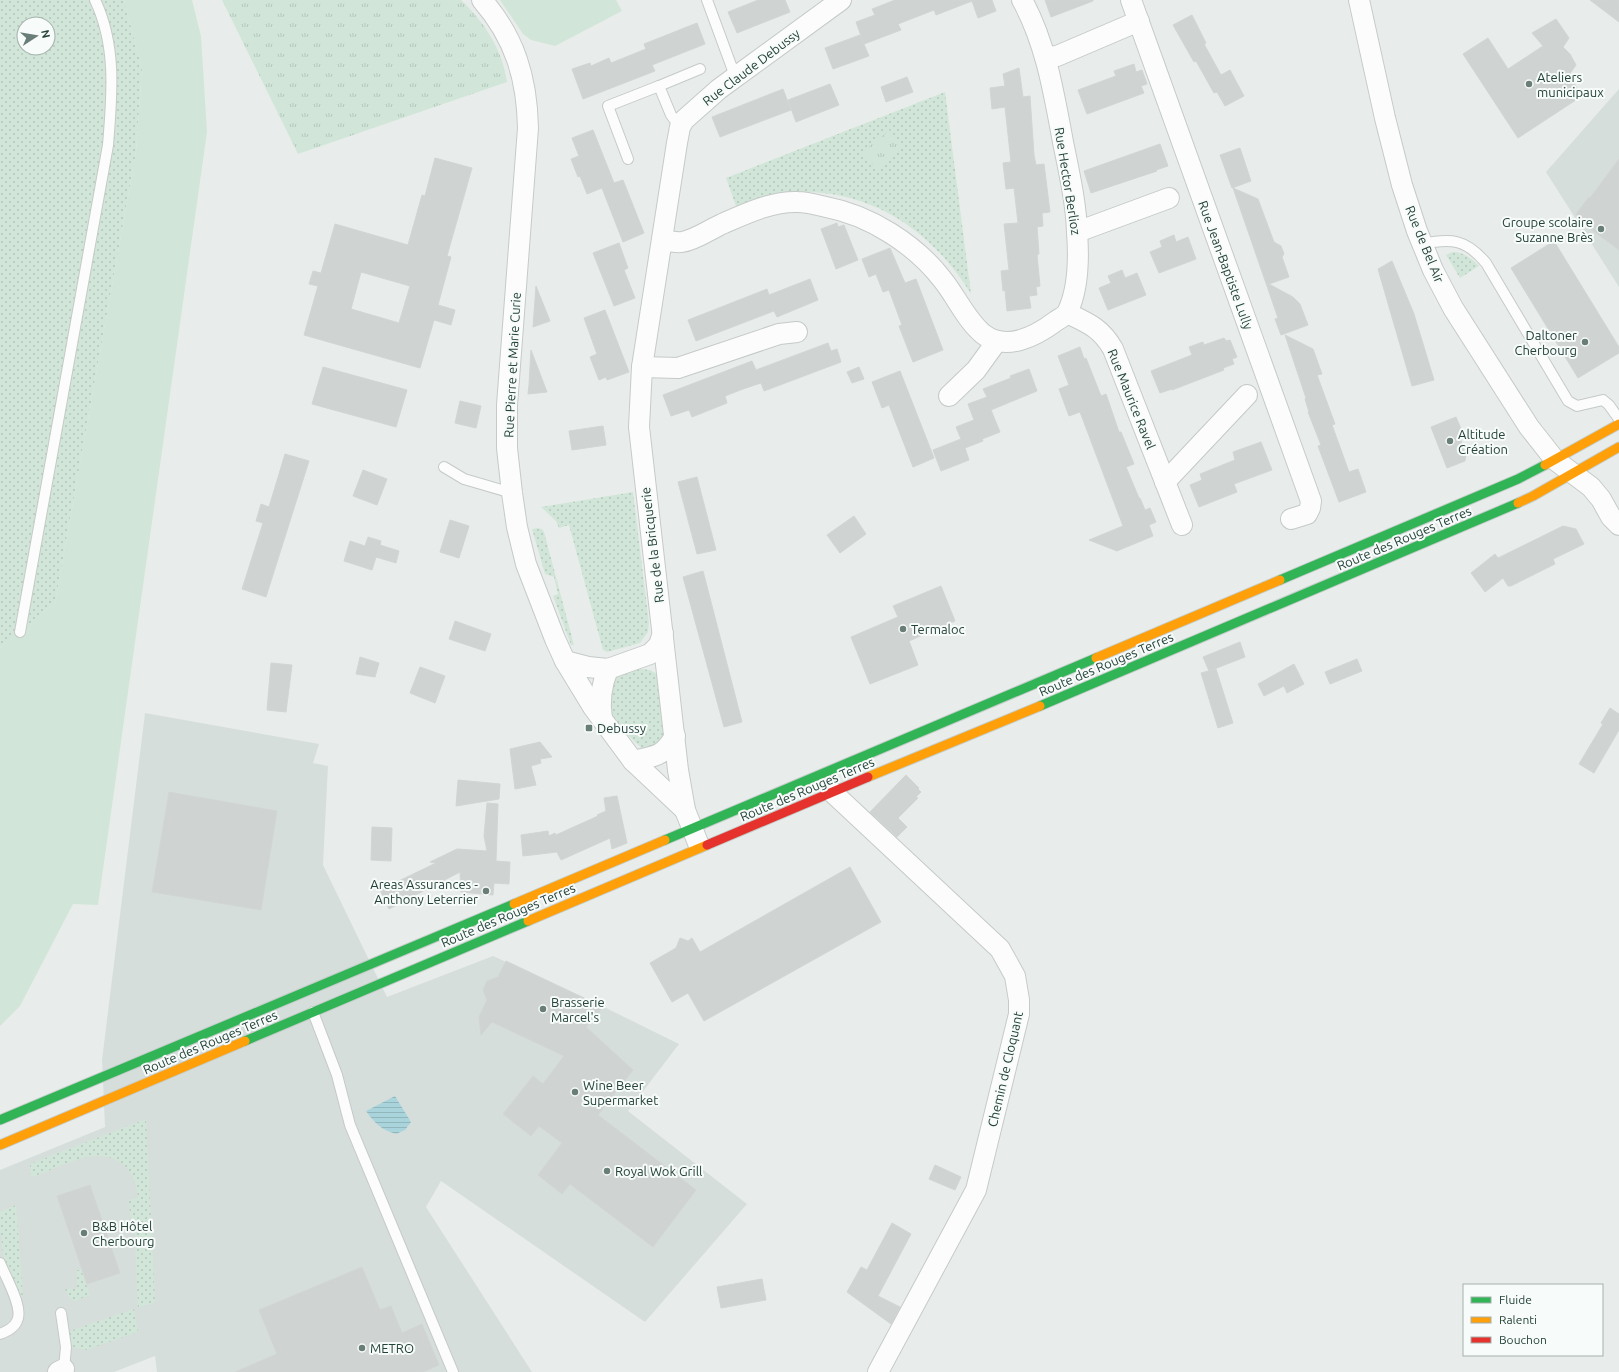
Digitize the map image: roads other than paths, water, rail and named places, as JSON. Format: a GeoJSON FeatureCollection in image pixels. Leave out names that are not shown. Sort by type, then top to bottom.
{"type":"FeatureCollection","features":[{"type":"Feature","properties":{"kind":"main road","name":"Route des Rouges Terres"},"geometry":{"type":"LineString","coordinates":[[0,1120],[692,830],[1518,479],[1619,424]]}},
{"type":"Feature","properties":{"kind":"main road","name":"Route des Rouges Terres"},"geometry":{"type":"LineString","coordinates":[[0,1145],[832,792],[1052,701],[1489,516],[1533,496],[1619,447]]}},
{"type":"Feature","properties":{"kind":"street","name":"Rue Pierre et Marie Curie"},"geometry":{"type":"LineString","coordinates":[[482,0],[499,24],[514,50],[522,73],[527,105],[528,128],[507,405],[507,448],[512,493],[517,527],[526,564],[565,661],[603,721],[633,761],[685,810]]}},
{"type":"Feature","properties":{"kind":"street","name":"Rue Claude Debussy"},"geometry":{"type":"LineString","coordinates":[[680,127],[684,120],[735,76],[841,0]]}},
{"type":"Feature","properties":{"kind":"street","name":"Rue Hector Berlioz"},"geometry":{"type":"LineString","coordinates":[[1022,0],[1038,35],[1045,57],[1072,191],[1078,232],[1078,264],[1075,290],[1067,313]]}},
{"type":"Feature","properties":{"kind":"street","name":"Rue Jean-Baptiste Lully"},"geometry":{"type":"LineString","coordinates":[[1131,0],[1311,501],[1307,514],[1291,520]]}},
{"type":"Feature","properties":{"kind":"street","name":"Rue de Bel Air"},"geometry":{"type":"LineString","coordinates":[[1360,0],[1402,185],[1422,244],[1433,270],[1453,308],[1529,427],[1555,460],[1591,487],[1619,525]]}},
{"type":"Feature","properties":{"kind":"street"},"geometry":{"type":"LineString","coordinates":[[1045,57],[1057,56],[1139,21]]}},
{"type":"Feature","properties":{"kind":"street"},"geometry":{"type":"LineString","coordinates":[[680,127],[662,240],[680,242],[756,210],[775,204],[798,202],[827,207],[851,213],[880,226],[913,250],[929,264],[942,279],[983,334],[997,341],[1009,342],[1025,339],[1043,331],[1067,313]]}},
{"type":"Feature","properties":{"kind":"street"},"geometry":{"type":"LineString","coordinates":[[1078,232],[1169,198]]}},
{"type":"Feature","properties":{"kind":"street","name":"Rue de la Bricquerie"},"geometry":{"type":"LineString","coordinates":[[662,240],[642,367],[639,427],[662,633],[685,810],[700,848]]}},
{"type":"Feature","properties":{"kind":"street","name":"Rue Maurice Ravel"},"geometry":{"type":"LineString","coordinates":[[1067,313],[1093,326],[1107,338],[1113,349],[1182,525]]}},
{"type":"Feature","properties":{"kind":"street"},"geometry":{"type":"LineString","coordinates":[[642,367],[678,368],[779,334],[797,332]]}},
{"type":"Feature","properties":{"kind":"street"},"geometry":{"type":"LineString","coordinates":[[949,396],[976,370],[997,341]]}},
{"type":"Feature","properties":{"kind":"street"},"geometry":{"type":"LineString","coordinates":[[1165,482],[1247,395]]}},
{"type":"Feature","properties":{"kind":"street"},"geometry":{"type":"LineString","coordinates":[[565,661],[588,667],[608,669],[650,654],[659,645],[662,633]]}},
{"type":"Feature","properties":{"kind":"street"},"geometry":{"type":"LineString","coordinates":[[632,661],[642,661],[650,665],[659,670],[668,680]]}},
{"type":"Feature","properties":{"kind":"street"},"geometry":{"type":"LineString","coordinates":[[603,721],[600,706],[600,693],[608,669]]}},
{"type":"Feature","properties":{"kind":"street"},"geometry":{"type":"LineString","coordinates":[[633,761],[663,753],[675,736]]}},
{"type":"Feature","properties":{"kind":"street","name":"Chemin de Cloquant"},"geometry":{"type":"LineString","coordinates":[[832,792],[1000,949],[1015,976],[1019,1000],[1019,1014],[976,1190],[878,1372]]}},
{"type":"Feature","properties":{"kind":"lane"},"geometry":{"type":"LineString","coordinates":[[20,632],[108,145],[112,97],[112,58],[101,13],[95,0]]}},
{"type":"Feature","properties":{"kind":"lane"},"geometry":{"type":"LineString","coordinates":[[707,0],[735,76]]}},
{"type":"Feature","properties":{"kind":"lane"},"geometry":{"type":"LineString","coordinates":[[628,159],[608,106],[700,69]]}},
{"type":"Feature","properties":{"kind":"lane"},"geometry":{"type":"LineString","coordinates":[[659,86],[671,115],[680,127]]}},
{"type":"Feature","properties":{"kind":"lane"},"geometry":{"type":"LineString","coordinates":[[1422,244],[1442,240],[1454,240],[1465,244],[1477,252],[1486,263],[1568,401],[1577,406],[1603,400],[1609,405],[1619,419]]}},
{"type":"Feature","properties":{"kind":"lane"},"geometry":{"type":"LineString","coordinates":[[444,467],[464,479],[512,493]]}},
{"type":"Feature","properties":{"kind":"lane"},"geometry":{"type":"LineString","coordinates":[[313,1012],[337,1075],[350,1126],[453,1372]]}},
{"type":"Feature","properties":{"kind":"lane"},"geometry":{"type":"LineString","coordinates":[[0,1263],[18,1306],[19,1316],[17,1322],[12,1328],[0,1334]]}},
{"type":"Feature","properties":{"kind":"lane"},"geometry":{"type":"LineString","coordinates":[[61,1313],[66,1347],[61,1371]]}},
{"type":"Feature","properties":{"kind":"water"},"geometry":{"type":"Polygon","coordinates":[[[395,1096],[411,1122],[405,1130],[396,1134],[379,1126],[366,1111],[395,1096]]]}},
{"type":"Feature","properties":{"kind":"place","name":"Ateliers municipaux"},"geometry":{"type":"Point","coordinates":[1529,84]}},
{"type":"Feature","properties":{"kind":"place","name":"Groupe scolaire Suzanne Brès"},"geometry":{"type":"Point","coordinates":[1601,229]}},
{"type":"Feature","properties":{"kind":"place","name":"Daltoner Cherbourg"},"geometry":{"type":"Point","coordinates":[1585,342]}},
{"type":"Feature","properties":{"kind":"place","name":"Altitude Création"},"geometry":{"type":"Point","coordinates":[1450,441]}},
{"type":"Feature","properties":{"kind":"place","name":"Termaloc"},"geometry":{"type":"Point","coordinates":[903,629]}},
{"type":"Feature","properties":{"kind":"place","name":"Debussy"},"geometry":{"type":"Point","coordinates":[589,728]}},
{"type":"Feature","properties":{"kind":"place","name":"Areas Assurances - Anthony Leterrier"},"geometry":{"type":"Point","coordinates":[486,891]}},
{"type":"Feature","properties":{"kind":"place","name":"Brasserie Marcel's"},"geometry":{"type":"Point","coordinates":[543,1009]}},
{"type":"Feature","properties":{"kind":"place","name":"Wine Beer Supermarket"},"geometry":{"type":"Point","coordinates":[575,1092]}},
{"type":"Feature","properties":{"kind":"place","name":"Royal Wok Grill"},"geometry":{"type":"Point","coordinates":[607,1171]}},
{"type":"Feature","properties":{"kind":"place","name":"B&B Hôtel Cherbourg"},"geometry":{"type":"Point","coordinates":[84,1233]}},
{"type":"Feature","properties":{"kind":"place","name":"METRO"},"geometry":{"type":"Point","coordinates":[362,1348]}}]}
